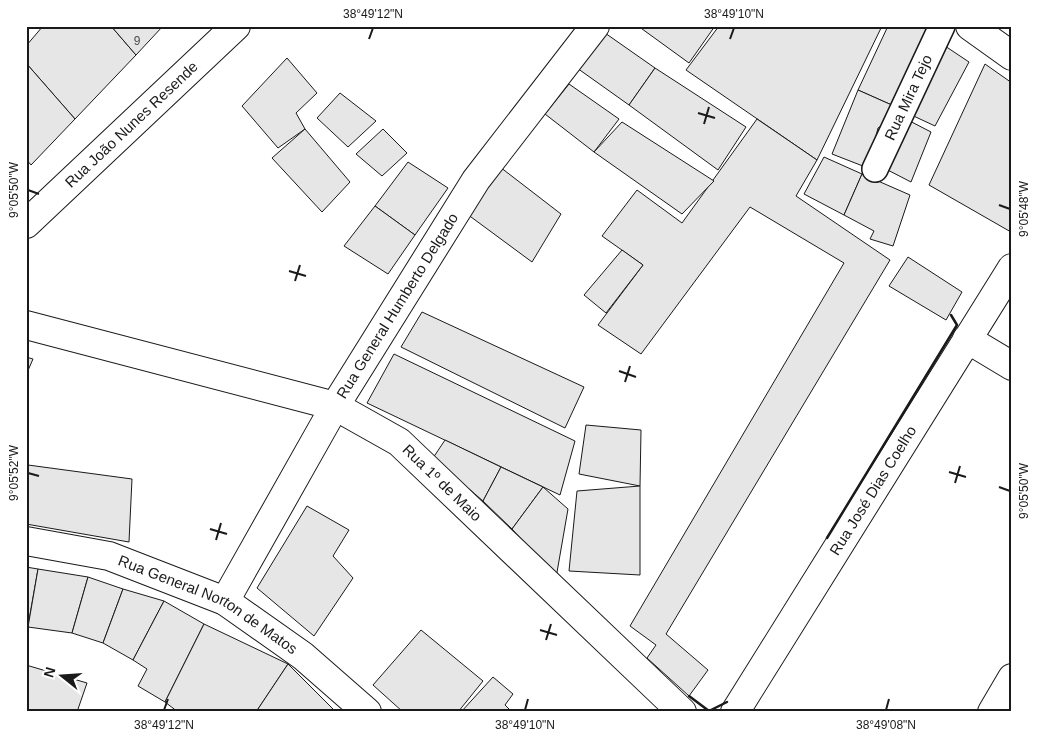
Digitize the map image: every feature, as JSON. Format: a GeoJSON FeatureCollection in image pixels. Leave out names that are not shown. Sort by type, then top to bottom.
{"type":"FeatureCollection","features":[{"type":"Feature","properties":{"kind":"street","name":"Rua João Nunes Resende"},"geometry":{"type":"LineString","coordinates":[[26,224],[236,26]]}},
{"type":"Feature","properties":{"kind":"street","name":"Rua General Humberto Delgado"},"geometry":{"type":"LineString","coordinates":[[225,601],[335,406],[476,180],[595,26]]}},
{"type":"Feature","properties":{"kind":"street","name":"Rua Mira Tejo"},"geometry":{"type":"LineString","coordinates":[[875,170],[942,26]]}},
{"type":"Feature","properties":{"kind":"street"},"geometry":{"type":"LineString","coordinates":[[970,26],[1012,56]]}},
{"type":"Feature","properties":{"kind":"street","name":"Rua José Dias Coelho"},"geometry":{"type":"LineString","coordinates":[[735,712],[1012,268]]}},
{"type":"Feature","properties":{"kind":"street","name":"Rua 1º de Maio"},"geometry":{"type":"LineString","coordinates":[[26,325],[335,406],[399,442],[682,712]]}},
{"type":"Feature","properties":{"kind":"street"},"geometry":{"type":"LineString","coordinates":[[967,339],[1012,366]]}},
{"type":"Feature","properties":{"kind":"street","name":"Rua General Norton de Matos"},"geometry":{"type":"LineString","coordinates":[[26,541],[109,556],[225,601],[303,656],[366,712]]}},
{"type":"Feature","properties":{"kind":"street"},"geometry":{"type":"LineString","coordinates":[[994,711],[1012,678]]}},
{"type":"Feature","properties":{"kind":"building"},"geometry":{"type":"Polygon","coordinates":[[[43,26],[111,26],[136,55],[75,119],[26,63],[26,46],[43,26]]]}},
{"type":"Feature","properties":{"kind":"building"},"geometry":{"type":"Polygon","coordinates":[[[111,26],[163,26],[136,55],[111,26]]]}},
{"type":"Feature","properties":{"kind":"building"},"geometry":{"type":"Polygon","coordinates":[[[638,26],[715,26],[689,63],[638,26]]]}},
{"type":"Feature","properties":{"kind":"building"},"geometry":{"type":"Polygon","coordinates":[[[719,26],[882,26],[817,160],[686,70],[719,26]]]}},
{"type":"Feature","properties":{"kind":"building"},"geometry":{"type":"Polygon","coordinates":[[[888,26],[924,26],[930,30],[907,85],[900,86],[894,106],[858,90],[888,26]]]}},
{"type":"Feature","properties":{"kind":"building"},"geometry":{"type":"Polygon","coordinates":[[[605,33],[655,68],[629,105],[577,68],[605,33]]]}},
{"type":"Feature","properties":{"kind":"building"},"geometry":{"type":"Polygon","coordinates":[[[939,42],[969,62],[935,126],[905,112],[939,42]]]}},
{"type":"Feature","properties":{"kind":"building"},"geometry":{"type":"Polygon","coordinates":[[[287,58],[317,93],[296,113],[305,129],[278,148],[242,106],[287,58]]]}},
{"type":"Feature","properties":{"kind":"building"},"geometry":{"type":"Polygon","coordinates":[[[26,63],[75,119],[31,165],[26,159],[26,63]]]}},
{"type":"Feature","properties":{"kind":"building"},"geometry":{"type":"Polygon","coordinates":[[[985,64],[1012,83],[1011,232],[929,185],[985,64]]]}},
{"type":"Feature","properties":{"kind":"building"},"geometry":{"type":"Polygon","coordinates":[[[655,68],[746,127],[718,170],[629,105],[655,68]]]}},
{"type":"Feature","properties":{"kind":"building"},"geometry":{"type":"Polygon","coordinates":[[[569,84],[619,119],[594,152],[545,114],[569,84]]]}},
{"type":"Feature","properties":{"kind":"building"},"geometry":{"type":"Polygon","coordinates":[[[858,90],[894,106],[890,120],[878,128],[868,168],[832,154],[858,90]]]}},
{"type":"Feature","properties":{"kind":"building"},"geometry":{"type":"Polygon","coordinates":[[[340,93],[376,121],[348,147],[317,118],[340,93]]]}},
{"type":"Feature","properties":{"kind":"building"},"geometry":{"type":"Polygon","coordinates":[[[902,117],[931,132],[911,182],[878,165],[902,117]]]}},
{"type":"Feature","properties":{"kind":"building"},"geometry":{"type":"Polygon","coordinates":[[[757,119],[817,160],[796,196],[890,260],[666,634],[708,670],[689,696],[647,658],[656,645],[630,626],[844,263],[750,207],[641,354],[598,325],[643,265],[602,236],[637,190],[682,223],[757,119]]]}},
{"type":"Feature","properties":{"kind":"building"},"geometry":{"type":"Polygon","coordinates":[[[622,122],[714,181],[682,214],[594,152],[622,122]]]}},
{"type":"Feature","properties":{"kind":"building"},"geometry":{"type":"Polygon","coordinates":[[[305,129],[350,182],[322,212],[272,158],[305,129]]]}},
{"type":"Feature","properties":{"kind":"building"},"geometry":{"type":"Polygon","coordinates":[[[383,129],[407,153],[382,176],[356,154],[383,129]]]}},
{"type":"Feature","properties":{"kind":"building"},"geometry":{"type":"Polygon","coordinates":[[[824,157],[862,174],[844,215],[804,194],[824,157]]]}},
{"type":"Feature","properties":{"kind":"building"},"geometry":{"type":"Polygon","coordinates":[[[408,162],[448,188],[415,235],[375,206],[408,162]]]}},
{"type":"Feature","properties":{"kind":"building"},"geometry":{"type":"Polygon","coordinates":[[[500,167],[561,214],[532,262],[467,214],[500,167]]]}},
{"type":"Feature","properties":{"kind":"building"},"geometry":{"type":"Polygon","coordinates":[[[862,174],[910,195],[893,246],[870,239],[874,231],[844,215],[862,174]]]}},
{"type":"Feature","properties":{"kind":"building"},"geometry":{"type":"Polygon","coordinates":[[[375,206],[415,235],[388,274],[344,246],[375,206]]]}},
{"type":"Feature","properties":{"kind":"building"},"geometry":{"type":"Polygon","coordinates":[[[622,250],[643,265],[606,313],[584,295],[622,250]]]}},
{"type":"Feature","properties":{"kind":"building"},"geometry":{"type":"Polygon","coordinates":[[[908,257],[962,292],[946,320],[889,286],[908,257]]]}},
{"type":"Feature","properties":{"kind":"building"},"geometry":{"type":"Polygon","coordinates":[[[422,312],[584,387],[565,428],[401,347],[422,312]]]}},
{"type":"Feature","properties":{"kind":"building"},"geometry":{"type":"Polygon","coordinates":[[[394,354],[575,441],[560,495],[367,403],[394,354]]]}},
{"type":"Feature","properties":{"kind":"building"},"geometry":{"type":"Polygon","coordinates":[[[26,357],[33,359],[26,375],[26,357]]]}},
{"type":"Feature","properties":{"kind":"building"},"geometry":{"type":"Polygon","coordinates":[[[586,425],[641,430],[640,486],[579,474],[586,425]]]}},
{"type":"Feature","properties":{"kind":"building"},"geometry":{"type":"Polygon","coordinates":[[[445,440],[501,467],[483,501],[433,458],[445,440]]]}},
{"type":"Feature","properties":{"kind":"building"},"geometry":{"type":"Polygon","coordinates":[[[28,465],[132,479],[129,542],[26,524],[28,465]]]}},
{"type":"Feature","properties":{"kind":"building"},"geometry":{"type":"Polygon","coordinates":[[[501,467],[543,487],[512,529],[483,501],[501,467]]]}},
{"type":"Feature","properties":{"kind":"building"},"geometry":{"type":"Polygon","coordinates":[[[640,486],[640,575],[569,571],[577,491],[640,486]]]}},
{"type":"Feature","properties":{"kind":"building"},"geometry":{"type":"Polygon","coordinates":[[[543,487],[568,509],[556,578],[512,529],[543,487]]]}},
{"type":"Feature","properties":{"kind":"building"},"geometry":{"type":"Polygon","coordinates":[[[307,506],[349,530],[333,556],[353,578],[314,636],[257,588],[307,506]]]}},
{"type":"Feature","properties":{"kind":"building"},"geometry":{"type":"Polygon","coordinates":[[[26,567],[38,569],[26,637],[26,567]]]}},
{"type":"Feature","properties":{"kind":"building"},"geometry":{"type":"Polygon","coordinates":[[[38,569],[88,577],[72,633],[28,627],[38,569]]]}},
{"type":"Feature","properties":{"kind":"building"},"geometry":{"type":"Polygon","coordinates":[[[88,577],[123,589],[103,643],[72,633],[88,577]]]}},
{"type":"Feature","properties":{"kind":"building"},"geometry":{"type":"Polygon","coordinates":[[[123,589],[164,601],[133,660],[103,643],[123,589]]]}},
{"type":"Feature","properties":{"kind":"building"},"geometry":{"type":"Polygon","coordinates":[[[164,601],[204,624],[165,702],[138,686],[147,669],[133,660],[164,601]]]}},
{"type":"Feature","properties":{"kind":"building"},"geometry":{"type":"Polygon","coordinates":[[[204,624],[288,664],[256,712],[178,712],[165,702],[204,624]]]}},
{"type":"Feature","properties":{"kind":"building"},"geometry":{"type":"Polygon","coordinates":[[[421,630],[483,681],[458,712],[403,712],[373,685],[421,630]]]}},
{"type":"Feature","properties":{"kind":"building"},"geometry":{"type":"Polygon","coordinates":[[[288,664],[334,710],[335,712],[256,712],[288,664]]]}},
{"type":"Feature","properties":{"kind":"building"},"geometry":{"type":"Polygon","coordinates":[[[26,665],[87,683],[77,712],[26,712],[26,665]]]}},
{"type":"Feature","properties":{"kind":"building"},"geometry":{"type":"Polygon","coordinates":[[[493,677],[513,694],[505,705],[512,712],[461,712],[493,677]]]}},
{"type":"Feature","properties":{"kind":"wall"},"geometry":{"type":"LineString","coordinates":[[827,538],[957,325],[951,315]]}},
{"type":"Feature","properties":{"kind":"wall"},"geometry":{"type":"LineString","coordinates":[[689,696],[709,711],[727,702]]}}]}
